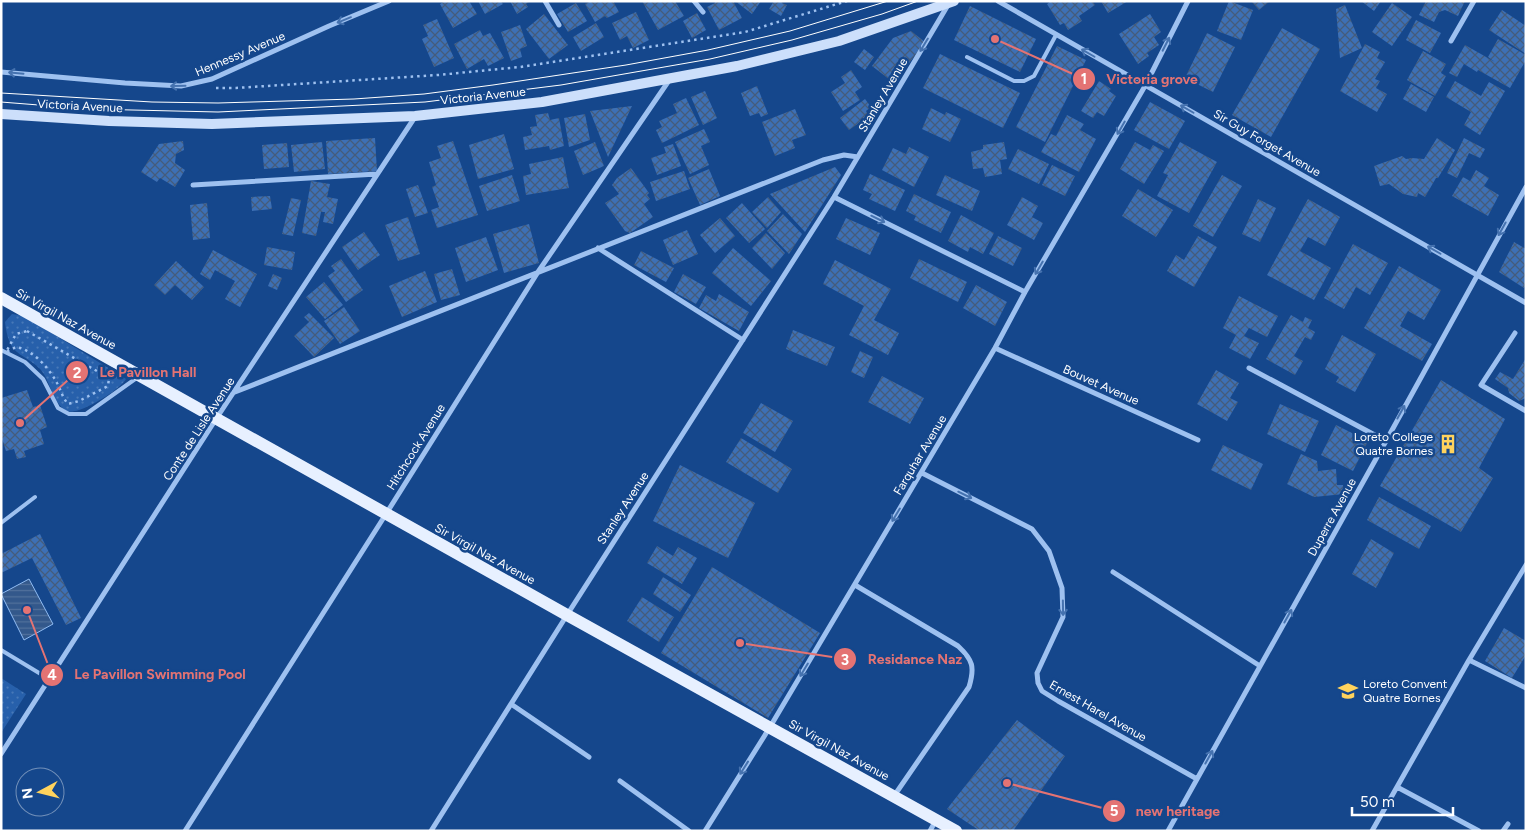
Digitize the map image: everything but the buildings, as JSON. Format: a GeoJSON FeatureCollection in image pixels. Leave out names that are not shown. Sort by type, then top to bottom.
{"type":"FeatureCollection","features":[{"type":"Feature","properties":{"kind":"main road","name":"Victoria Avenue"},"geometry":{"type":"LineString","coordinates":[[1,114],[212,124],[415,116],[542,102],[737,66],[838,41],[952,2]]}},
{"type":"Feature","properties":{"kind":"main road","name":"Sir Virgil Naz Avenue"},"geometry":{"type":"LineString","coordinates":[[1,298],[567,616],[894,796],[933,825],[956,831]]}},
{"type":"Feature","properties":{"kind":"street","name":"Hennessy Avenue"},"geometry":{"type":"LineString","coordinates":[[1,72],[125,83],[181,86],[195,84],[212,79],[389,1]]}},
{"type":"Feature","properties":{"kind":"street"},"geometry":{"type":"LineString","coordinates":[[545,1],[559,25]]}},
{"type":"Feature","properties":{"kind":"street"},"geometry":{"type":"LineString","coordinates":[[694,1],[702,12]]}},
{"type":"Feature","properties":{"kind":"street","name":"Sir Guy Forget Avenue"},"geometry":{"type":"LineString","coordinates":[[998,1],[1526,303]]}},
{"type":"Feature","properties":{"kind":"street","name":"Farquhar Avenue"},"geometry":{"type":"LineString","coordinates":[[705,831],[770,727],[995,348],[1025,292],[1145,86],[1188,1]]}},
{"type":"Feature","properties":{"kind":"street"},"geometry":{"type":"LineString","coordinates":[[1451,40],[1474,1]]}},
{"type":"Feature","properties":{"kind":"street","name":"Stanley Avenue"},"geometry":{"type":"LineString","coordinates":[[432,831],[834,197],[952,2]]}},
{"type":"Feature","properties":{"kind":"street","name":"Hitchcock Avenue"},"geometry":{"type":"LineString","coordinates":[[185,831],[538,272],[670,79]]}},
{"type":"Feature","properties":{"kind":"street","name":"Conte de Lisle Avenue"},"geometry":{"type":"LineString","coordinates":[[1,754],[216,419],[415,116]]}},
{"type":"Feature","properties":{"kind":"street"},"geometry":{"type":"LineString","coordinates":[[235,392],[823,160],[844,155],[858,157]]}},
{"type":"Feature","properties":{"kind":"street"},"geometry":{"type":"LineString","coordinates":[[193,186],[377,174]]}},
{"type":"Feature","properties":{"kind":"street","name":"Duperre Avenue"},"geometry":{"type":"LineString","coordinates":[[1168,831],[1526,186]]}},
{"type":"Feature","properties":{"kind":"street"},"geometry":{"type":"LineString","coordinates":[[834,197],[1025,292]]}},
{"type":"Feature","properties":{"kind":"street"},"geometry":{"type":"LineString","coordinates":[[598,248],[743,340]]}},
{"type":"Feature","properties":{"kind":"street"},"geometry":{"type":"LineString","coordinates":[[1515,333],[1481,385],[1526,411]]}},
{"type":"Feature","properties":{"kind":"street","name":"Bouvet Avenue"},"geometry":{"type":"LineString","coordinates":[[995,348],[1198,440]]}},
{"type":"Feature","properties":{"kind":"street"},"geometry":{"type":"LineString","coordinates":[[1249,368],[1386,441]]}},
{"type":"Feature","properties":{"kind":"street","name":"Ernest Harel Avenue"},"geometry":{"type":"LineString","coordinates":[[922,473],[1032,529],[1049,551],[1062,588],[1063,618],[1037,673],[1038,683],[1042,691],[1197,779]]}},
{"type":"Feature","properties":{"kind":"street"},"geometry":{"type":"LineString","coordinates":[[1372,831],[1469,660],[1526,565]]}},
{"type":"Feature","properties":{"kind":"street"},"geometry":{"type":"LineString","coordinates":[[1113,572],[1260,666]]}},
{"type":"Feature","properties":{"kind":"street"},"geometry":{"type":"LineString","coordinates":[[855,585],[958,646],[967,654],[972,663],[973,674],[969,687],[894,796]]}},
{"type":"Feature","properties":{"kind":"street"},"geometry":{"type":"LineString","coordinates":[[1469,660],[1526,688]]}},
{"type":"Feature","properties":{"kind":"street"},"geometry":{"type":"LineString","coordinates":[[511,704],[589,757]]}},
{"type":"Feature","properties":{"kind":"street"},"geometry":{"type":"LineString","coordinates":[[620,781],[689,831]]}},
{"type":"Feature","properties":{"kind":"street"},"geometry":{"type":"LineString","coordinates":[[1397,787],[1479,831]]}},
{"type":"Feature","properties":{"kind":"street"},"geometry":{"type":"LineString","coordinates":[[1503,831],[1508,824]]}},
{"type":"Feature","properties":{"kind":"lane"},"geometry":{"type":"LineString","coordinates":[[967,57],[1014,81],[1024,81],[1034,76],[1056,34]]}},
{"type":"Feature","properties":{"kind":"lane"},"geometry":{"type":"LineString","coordinates":[[1,350],[25,362],[42,379],[58,408],[69,414],[86,414],[140,376]]}},
{"type":"Feature","properties":{"kind":"lane"},"geometry":{"type":"LineString","coordinates":[[1,523],[35,497]]}},
{"type":"Feature","properties":{"kind":"lane"},"geometry":{"type":"LineString","coordinates":[[1,650],[49,680]]}},
{"type":"Feature","properties":{"kind":"path"},"geometry":{"type":"LineString","coordinates":[[208,88],[255,87],[438,75],[520,67],[745,32],[847,1]]}},
{"type":"Feature","properties":{"kind":"path"},"geometry":{"type":"LineString","coordinates":[[27,331],[109,378],[108,386],[79,401],[68,404],[62,397],[58,385],[50,372],[39,360],[23,348],[16,347],[6,352],[16,334],[27,331]]}},
{"type":"Feature","properties":{"kind":"shaded area"},"geometry":{"type":"Polygon","coordinates":[[[12,314],[24,316],[126,379],[116,389],[89,406],[72,412],[67,411],[59,405],[42,371],[16,352],[11,345],[5,322],[12,314]]]}},
{"type":"Feature","properties":{"kind":"shaded area"},"geometry":{"type":"Polygon","coordinates":[[[29,579],[53,624],[24,640],[1,594],[29,579]]]}},
{"type":"Feature","properties":{"kind":"shaded area"},"geometry":{"type":"Polygon","coordinates":[[[1,678],[26,694],[1,733],[1,678]]]}},
{"type":"Feature","properties":{"kind":"tram line"},"geometry":{"type":"LineString","coordinates":[[1,93],[152,102],[218,103],[354,99],[424,94],[626,65],[708,50],[790,31],[888,1]]}},
{"type":"Feature","properties":{"kind":"tram line"},"geometry":{"type":"LineString","coordinates":[[1,102],[89,109],[218,112],[425,102],[561,85],[710,59],[792,40],[882,14],[918,1]]}},
{"type":"Feature","properties":{"kind":"place","name":"Victoria grove"},"geometry":{"type":"Point","coordinates":[995,39]}},
{"type":"Feature","properties":{"kind":"place","name":"Le Pavillon Hall"},"geometry":{"type":"Point","coordinates":[20,423]}},
{"type":"Feature","properties":{"kind":"place","name":"Loreto College Quatre Bornes"},"geometry":{"type":"Point","coordinates":[1448,444]}},
{"type":"Feature","properties":{"kind":"place","name":"Le Pavillon Swimming Pool"},"geometry":{"type":"Point","coordinates":[27,610]}},
{"type":"Feature","properties":{"kind":"place","name":"Residance Naz"},"geometry":{"type":"Point","coordinates":[740,643]}},
{"type":"Feature","properties":{"kind":"place","name":"Loreto Convent Quatre Bornes"},"geometry":{"type":"Point","coordinates":[1348,691]}},
{"type":"Feature","properties":{"kind":"place","name":"new heritage"},"geometry":{"type":"Point","coordinates":[1007,783]}}]}
